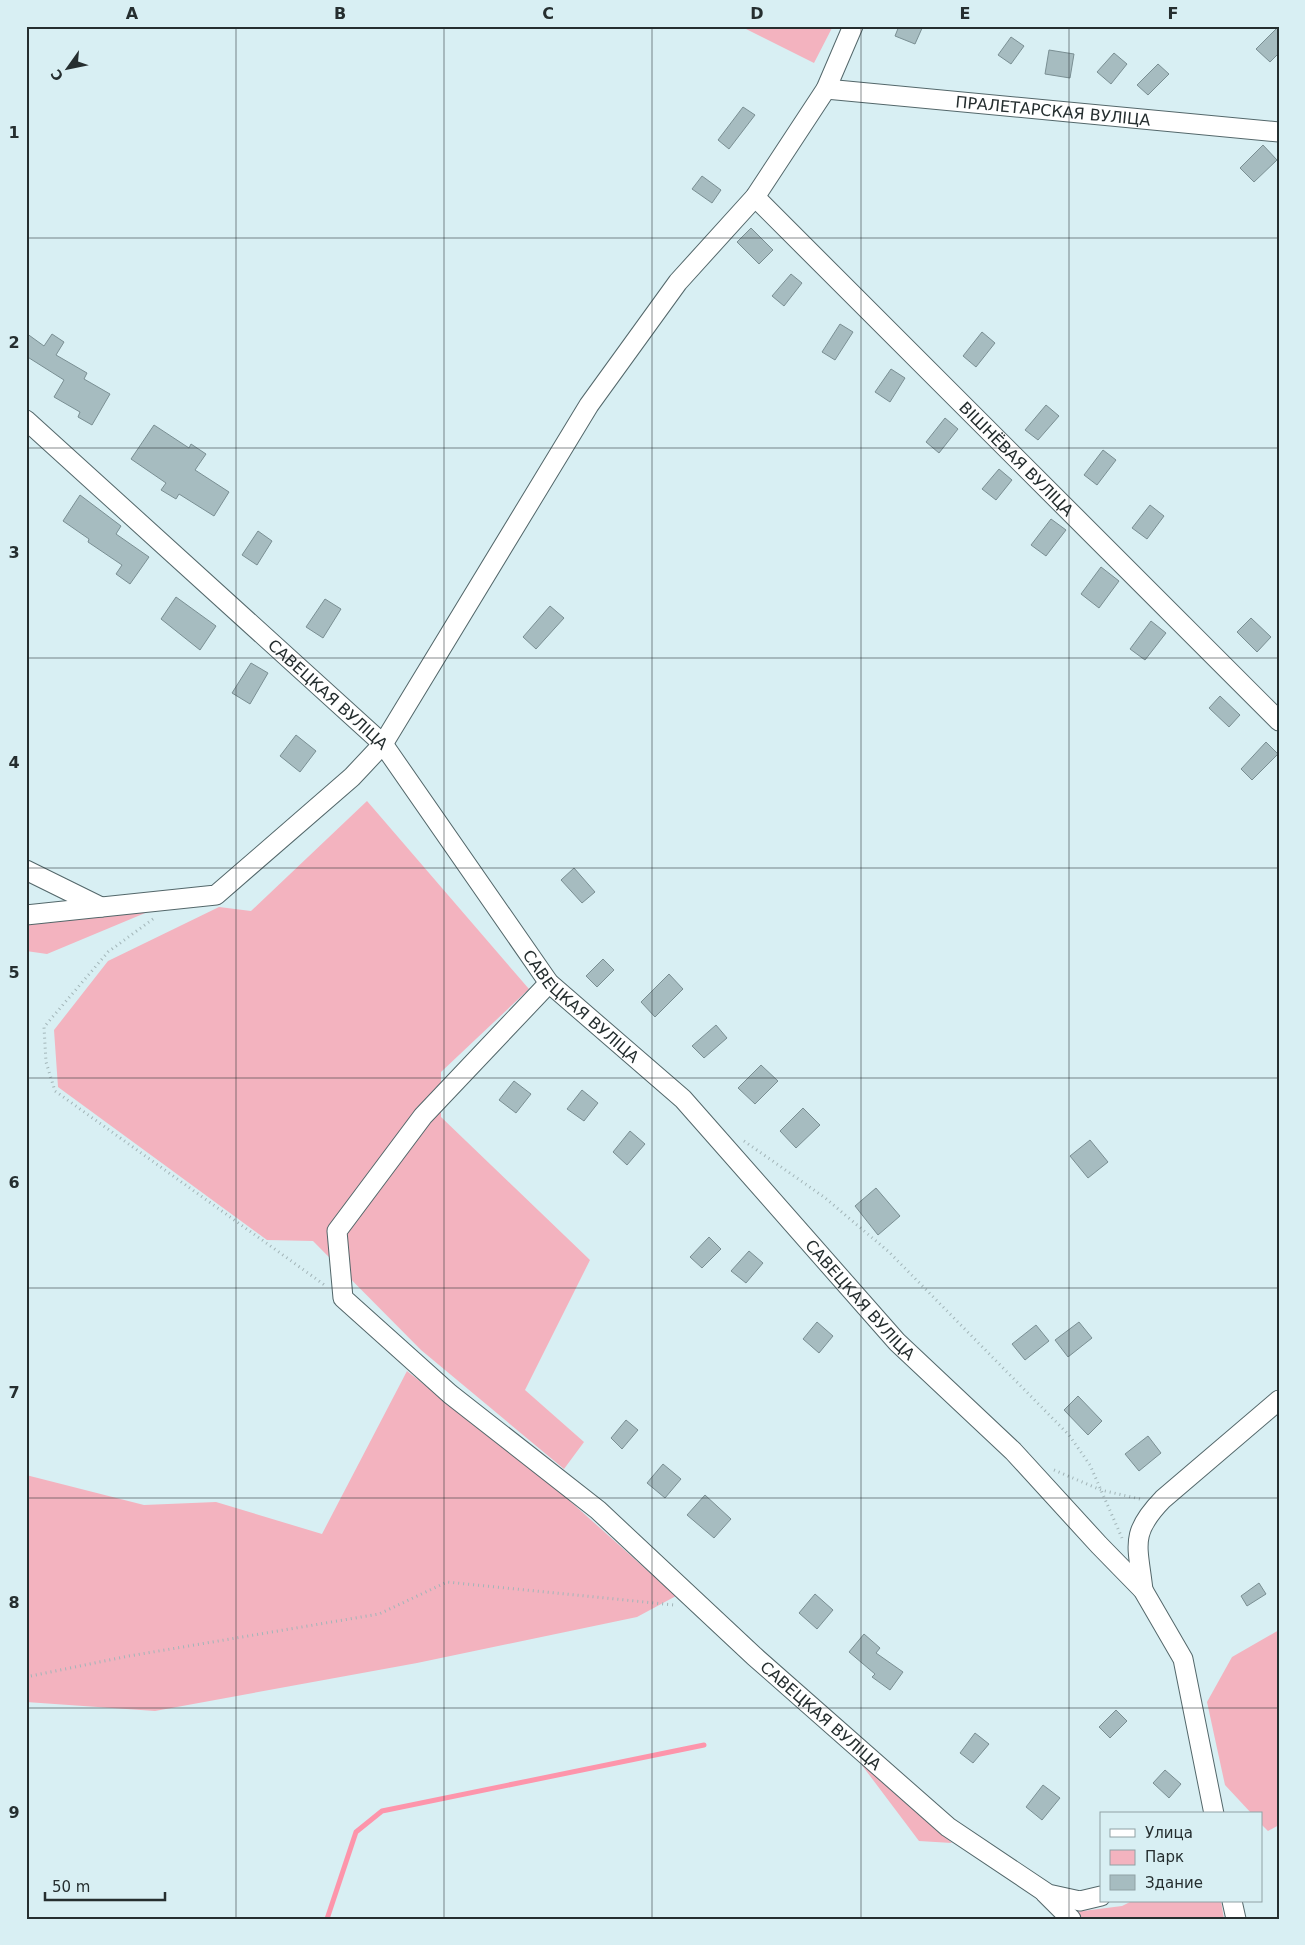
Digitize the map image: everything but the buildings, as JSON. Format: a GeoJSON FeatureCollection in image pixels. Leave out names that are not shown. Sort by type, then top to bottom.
{"type":"FeatureCollection","features":[{"type":"Feature","properties":{"kind":"street"},"geometry":{"type":"LineString","coordinates":[[26,915],[216,895],[352,777],[384,744],[589,405],[678,282],[755,197],[826,89],[853,26]]}},
{"type":"Feature","properties":{"kind":"street","name":"ПРАЛЕТАРСКАЯ ВУЛІЦА"},"geometry":{"type":"LineString","coordinates":[[826,89],[1279,132]]}},
{"type":"Feature","properties":{"kind":"street","name":"ВІШНЁВАЯ ВУЛІЦА"},"geometry":{"type":"LineString","coordinates":[[755,197],[1279,721]]}},
{"type":"Feature","properties":{"kind":"street","name":"САВЕЦКАЯ ВУЛІЦА"},"geometry":{"type":"LineString","coordinates":[[26,420],[384,744],[549,983],[683,1099],[897,1342],[1014,1451],[1099,1546],[1144,1590],[1183,1659],[1211,1810]]}},
{"type":"Feature","properties":{"kind":"street"},"geometry":{"type":"LineString","coordinates":[[26,870],[101,907]]}},
{"type":"Feature","properties":{"kind":"street"},"geometry":{"type":"LineString","coordinates":[[343,1298],[337,1231],[423,1116],[549,983]]}},
{"type":"Feature","properties":{"kind":"street","name":"САВЕЦКАЯ ВУЛІЦА"},"geometry":{"type":"LineString","coordinates":[[343,1298],[450,1394],[598,1510],[702,1607],[948,1827],[1048,1894],[1080,1901],[1100,1896]]}},
{"type":"Feature","properties":{"kind":"street","name":"САВЕЦКАЯ ВУЛІЦА"},"geometry":{"type":"LineString","coordinates":[[1144,1590],[1137,1540],[1146,1517],[1163,1499],[1279,1400]]}},
{"type":"Feature","properties":{"kind":"street"},"geometry":{"type":"LineString","coordinates":[[1041,1889],[1071,1919]]}},
{"type":"Feature","properties":{"kind":"street"},"geometry":{"type":"LineString","coordinates":[[1232,1902],[1236,1919]]}},
{"type":"Feature","properties":{"kind":"path"},"geometry":{"type":"LineString","coordinates":[[156,916],[108,952],[44,1027],[46,1062],[55,1091],[343,1298]]}},
{"type":"Feature","properties":{"kind":"path"},"geometry":{"type":"LineString","coordinates":[[739,1138],[824,1197],[889,1252],[1069,1435],[1090,1465],[1123,1540]]}},
{"type":"Feature","properties":{"kind":"path"},"geometry":{"type":"LineString","coordinates":[[1050,1468],[1101,1490],[1133,1499],[1163,1499]]}},
{"type":"Feature","properties":{"kind":"path"},"geometry":{"type":"LineString","coordinates":[[26,1677],[129,1656],[378,1614],[447,1582],[702,1607]]}},
{"type":"Feature","properties":{"kind":"green space"},"geometry":{"type":"Polygon","coordinates":[[[740,26],[833,26],[814,63],[740,26]]]}},
{"type":"Feature","properties":{"kind":"green space"},"geometry":{"type":"Polygon","coordinates":[[[367,801],[529,989],[441,1072],[441,1117],[590,1260],[525,1390],[584,1442],[564,1469],[421,1350],[313,1241],[267,1240],[58,1087],[54,1030],[108,961],[219,907],[251,911],[367,801]]]}},
{"type":"Feature","properties":{"kind":"green space"},"geometry":{"type":"Polygon","coordinates":[[[150,911],[47,954],[26,951],[26,922],[150,911]]]}},
{"type":"Feature","properties":{"kind":"green space"},"geometry":{"type":"Polygon","coordinates":[[[407,1371],[552,1485],[676,1596],[637,1617],[417,1663],[155,1711],[26,1702],[26,1475],[144,1505],[216,1502],[322,1534],[407,1371]]]}},
{"type":"Feature","properties":{"kind":"green space"},"geometry":{"type":"Polygon","coordinates":[[[1279,1630],[1279,1825],[1268,1831],[1262,1825],[1262,1812],[1250,1812],[1225,1785],[1207,1702],[1232,1657],[1279,1630]]]}},
{"type":"Feature","properties":{"kind":"green space"},"geometry":{"type":"Polygon","coordinates":[[[855,1756],[952,1843],[919,1841],[855,1756]]]}},
{"type":"Feature","properties":{"kind":"green space"},"geometry":{"type":"Polygon","coordinates":[[[1130,1902],[1221,1902],[1224,1919],[1082,1919],[1075,1912],[1122,1906],[1130,1902]]]}},
{"type":"Feature","properties":{"kind":"waterway"},"geometry":{"type":"LineString","coordinates":[[327,1919],[356,1832],[382,1811],[704,1745]]}}]}
